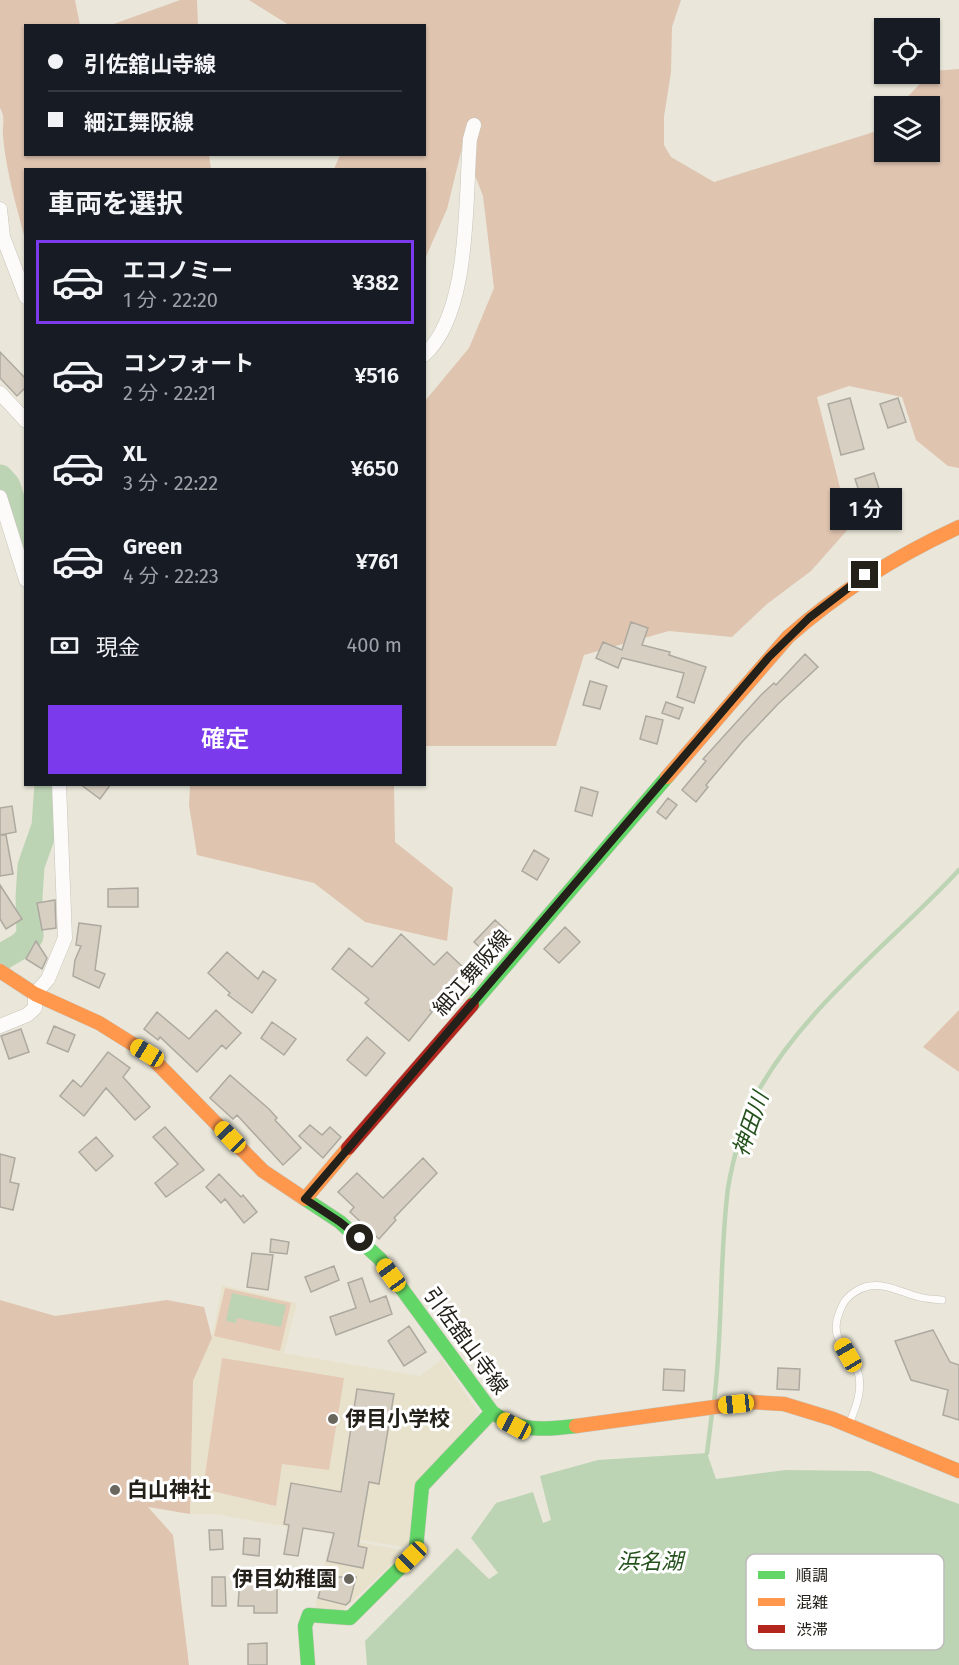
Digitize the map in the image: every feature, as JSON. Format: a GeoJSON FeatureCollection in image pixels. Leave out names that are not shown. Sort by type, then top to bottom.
{"type":"FeatureCollection","features":[{"type":"Feature","properties":{"kind":"main road","name":"細江舞阪線"},"geometry":{"type":"LineString","coordinates":[[305,1199],[788,637],[853,583],[902,553],[959,527]]}},
{"type":"Feature","properties":{"kind":"main road"},"geometry":{"type":"LineString","coordinates":[[0,971],[35,994],[99,1023],[147,1053],[263,1171],[305,1199]]}},
{"type":"Feature","properties":{"kind":"main road","name":"引佐舘山寺線"},"geometry":{"type":"LineString","coordinates":[[305,1199],[340,1222],[380,1259],[492,1412],[514,1426],[531,1430],[751,1402],[800,1407],[849,1426]]}},
{"type":"Feature","properties":{"kind":"main road"},"geometry":{"type":"LineString","coordinates":[[308,1665],[305,1626],[309,1615],[350,1618],[411,1557],[418,1538],[422,1486],[492,1412]]}},
{"type":"Feature","properties":{"kind":"main road"},"geometry":{"type":"LineString","coordinates":[[849,1426],[959,1471]]}},
{"type":"Feature","properties":{"kind":"street"},"geometry":{"type":"LineString","coordinates":[[426,353],[446,326],[456,296],[470,139],[474,125]]}},
{"type":"Feature","properties":{"kind":"street"},"geometry":{"type":"LineString","coordinates":[[0,209],[3,237],[24,292]]}},
{"type":"Feature","properties":{"kind":"street"},"geometry":{"type":"LineString","coordinates":[[0,393],[24,419]]}},
{"type":"Feature","properties":{"kind":"street"},"geometry":{"type":"LineString","coordinates":[[0,497],[24,574]]}},
{"type":"Feature","properties":{"kind":"street"},"geometry":{"type":"LineString","coordinates":[[0,1026],[35,1008],[35,994],[48,979],[65,938],[59,786]]}},
{"type":"Feature","properties":{"kind":"lane"},"geometry":{"type":"LineString","coordinates":[[849,1426],[860,1397],[858,1374],[837,1336],[837,1317],[846,1299],[857,1290],[870,1286],[890,1287],[921,1298],[942,1300]]}},
{"type":"Feature","properties":{"kind":"shaded area"},"geometry":{"type":"Polygon","coordinates":[[[0,0],[75,0],[80,24],[24,24],[24,156],[209,156],[211,168],[24,168],[24,235],[6,162],[3,118],[0,108],[0,0]]]}},
{"type":"Feature","properties":{"kind":"shaded area"},"geometry":{"type":"Polygon","coordinates":[[[180,0],[197,0],[198,24],[114,24],[180,0]]]}},
{"type":"Feature","properties":{"kind":"shaded area"},"geometry":{"type":"Polygon","coordinates":[[[249,0],[681,0],[672,27],[671,72],[664,117],[664,145],[671,157],[714,182],[874,132],[874,162],[940,162],[940,96],[908,96],[920,84],[940,84],[940,70],[959,69],[959,468],[948,466],[916,440],[902,397],[849,386],[817,397],[850,527],[811,571],[767,604],[732,637],[669,631],[584,655],[556,746],[426,746],[426,400],[469,348],[494,288],[483,196],[463,144],[447,209],[426,257],[426,168],[334,168],[340,156],[426,156],[426,24],[287,24],[249,0]]]}},
{"type":"Feature","properties":{"kind":"shaded area"},"geometry":{"type":"Polygon","coordinates":[[[190,786],[394,786],[395,842],[453,888],[447,941],[365,922],[314,883],[197,855],[189,805],[190,786]]]}},
{"type":"Feature","properties":{"kind":"shaded area"},"geometry":{"type":"Polygon","coordinates":[[[959,1010],[959,1072],[923,1047],[959,1010]]]}},
{"type":"Feature","properties":{"kind":"shaded area","name":"伊目小学校"},"geometry":{"type":"Polygon","coordinates":[[[222,1285],[297,1303],[284,1353],[420,1376],[442,1359],[479,1413],[427,1473],[412,1541],[403,1547],[214,1514],[190,1514],[193,1381],[212,1338],[222,1285]]]}},
{"type":"Feature","properties":{"kind":"shaded area"},"geometry":{"type":"Polygon","coordinates":[[[225,1288],[291,1303],[280,1351],[214,1336],[225,1288]]]}},
{"type":"Feature","properties":{"kind":"shaded area"},"geometry":{"type":"Polygon","coordinates":[[[0,1300],[55,1316],[167,1300],[204,1307],[212,1338],[193,1381],[190,1514],[148,1507],[173,1535],[189,1665],[0,1665],[0,1300]]]}},
{"type":"Feature","properties":{"kind":"shaded area"},"geometry":{"type":"Polygon","coordinates":[[[222,1358],[344,1378],[329,1470],[282,1464],[276,1506],[203,1489],[222,1358]]]}},
{"type":"Feature","properties":{"kind":"shaded area","name":"伊目幼稚園"},"geometry":{"type":"Polygon","coordinates":[[[331,1537],[406,1551],[340,1613],[315,1608],[331,1537]]]}},
{"type":"Feature","properties":{"kind":"water"},"geometry":{"type":"Polygon","coordinates":[[[232,1293],[286,1305],[281,1327],[237,1318],[236,1323],[226,1321],[232,1293]]]}},
{"type":"Feature","properties":{"kind":"water","name":"浜名湖"},"geometry":{"type":"Polygon","coordinates":[[[707,1453],[716,1479],[786,1470],[870,1471],[959,1504],[959,1665],[367,1665],[365,1641],[457,1548],[489,1579],[498,1573],[471,1538],[496,1503],[533,1492],[543,1523],[551,1520],[540,1476],[598,1460],[707,1453]]]}},
{"type":"Feature","properties":{"kind":"building"},"geometry":{"type":"Polygon","coordinates":[[[0,352],[24,377],[24,389],[17,396],[0,378],[0,352]]]}},
{"type":"Feature","properties":{"kind":"building"},"geometry":{"type":"Polygon","coordinates":[[[850,398],[864,449],[841,455],[828,404],[850,398]]]}},
{"type":"Feature","properties":{"kind":"building"},"geometry":{"type":"Polygon","coordinates":[[[898,398],[906,422],[888,428],[880,404],[898,398]]]}},
{"type":"Feature","properties":{"kind":"building"},"geometry":{"type":"Polygon","coordinates":[[[874,473],[882,498],[863,503],[855,479],[874,473]]]}},
{"type":"Feature","properties":{"kind":"building"},"geometry":{"type":"Polygon","coordinates":[[[631,622],[648,628],[642,645],[670,652],[669,655],[706,667],[694,703],[677,697],[684,673],[622,658],[618,668],[596,658],[603,642],[622,650],[631,622]]]}},
{"type":"Feature","properties":{"kind":"building"},"geometry":{"type":"Polygon","coordinates":[[[805,654],[818,667],[742,742],[706,785],[708,787],[696,802],[682,790],[706,761],[703,759],[761,695],[774,683],[776,685],[805,654]]]}},
{"type":"Feature","properties":{"kind":"building"},"geometry":{"type":"Polygon","coordinates":[[[590,681],[607,686],[600,709],[583,705],[590,681]]]}},
{"type":"Feature","properties":{"kind":"building"},"geometry":{"type":"Polygon","coordinates":[[[666,702],[683,708],[679,719],[662,713],[666,702]]]}},
{"type":"Feature","properties":{"kind":"building"},"geometry":{"type":"Polygon","coordinates":[[[646,716],[663,720],[657,744],[640,739],[646,716]]]}},
{"type":"Feature","properties":{"kind":"building"},"geometry":{"type":"Polygon","coordinates":[[[83,786],[110,786],[100,799],[83,786]]]}},
{"type":"Feature","properties":{"kind":"building"},"geometry":{"type":"Polygon","coordinates":[[[581,787],[598,792],[592,816],[575,811],[581,787]]]}},
{"type":"Feature","properties":{"kind":"building"},"geometry":{"type":"Polygon","coordinates":[[[668,798],[677,805],[666,819],[657,812],[668,798]]]}},
{"type":"Feature","properties":{"kind":"building"},"geometry":{"type":"Polygon","coordinates":[[[12,806],[16,832],[0,835],[0,808],[12,806]]]}},
{"type":"Feature","properties":{"kind":"building"},"geometry":{"type":"Polygon","coordinates":[[[0,835],[6,835],[13,874],[0,876],[0,835]]]}},
{"type":"Feature","properties":{"kind":"building"},"geometry":{"type":"Polygon","coordinates":[[[534,850],[549,859],[537,880],[522,871],[534,850]]]}},
{"type":"Feature","properties":{"kind":"building"},"geometry":{"type":"Polygon","coordinates":[[[0,885],[22,919],[6,929],[0,919],[0,885]]]}},
{"type":"Feature","properties":{"kind":"building"},"geometry":{"type":"Polygon","coordinates":[[[138,888],[138,907],[108,907],[108,889],[138,888]]]}},
{"type":"Feature","properties":{"kind":"building"},"geometry":{"type":"Polygon","coordinates":[[[55,900],[56,928],[42,930],[37,903],[55,900]]]}},
{"type":"Feature","properties":{"kind":"building"},"geometry":{"type":"Polygon","coordinates":[[[495,920],[508,932],[487,954],[474,942],[495,920]]]}},
{"type":"Feature","properties":{"kind":"building"},"geometry":{"type":"Polygon","coordinates":[[[79,923],[101,926],[95,970],[105,974],[99,988],[73,976],[75,960],[81,946],[76,945],[79,923]]]}},
{"type":"Feature","properties":{"kind":"building"},"geometry":{"type":"Polygon","coordinates":[[[565,927],[580,942],[559,963],[544,949],[565,927]]]}},
{"type":"Feature","properties":{"kind":"building"},"geometry":{"type":"Polygon","coordinates":[[[401,934],[434,965],[447,952],[467,971],[430,1010],[432,1012],[409,1041],[365,1003],[369,999],[332,969],[349,948],[372,967],[401,934]]]}},
{"type":"Feature","properties":{"kind":"building"},"geometry":{"type":"Polygon","coordinates":[[[36,941],[47,958],[42,969],[26,959],[36,941]]]}},
{"type":"Feature","properties":{"kind":"building"},"geometry":{"type":"Polygon","coordinates":[[[227,952],[258,979],[263,971],[276,980],[252,1013],[228,995],[230,993],[208,973],[227,952]]]}},
{"type":"Feature","properties":{"kind":"building"},"geometry":{"type":"Polygon","coordinates":[[[216,1010],[241,1033],[226,1049],[222,1045],[197,1072],[160,1037],[158,1040],[144,1029],[157,1012],[189,1039],[216,1010]]]}},
{"type":"Feature","properties":{"kind":"building"},"geometry":{"type":"Polygon","coordinates":[[[272,1022],[296,1039],[284,1055],[261,1038],[272,1022]]]}},
{"type":"Feature","properties":{"kind":"building"},"geometry":{"type":"Polygon","coordinates":[[[54,1026],[75,1035],[68,1052],[47,1043],[54,1026]]]}},
{"type":"Feature","properties":{"kind":"building"},"geometry":{"type":"Polygon","coordinates":[[[21,1029],[29,1052],[9,1059],[1,1036],[21,1029]]]}},
{"type":"Feature","properties":{"kind":"building"},"geometry":{"type":"Polygon","coordinates":[[[367,1037],[385,1053],[366,1076],[347,1060],[367,1037]]]}},
{"type":"Feature","properties":{"kind":"building"},"geometry":{"type":"Polygon","coordinates":[[[108,1052],[130,1068],[123,1077],[150,1107],[135,1120],[106,1088],[84,1116],[60,1096],[73,1080],[81,1087],[108,1052]]]}},
{"type":"Feature","properties":{"kind":"building"},"geometry":{"type":"Polygon","coordinates":[[[230,1075],[269,1109],[277,1118],[275,1120],[301,1148],[283,1165],[237,1115],[233,1119],[210,1098],[230,1075]]]}},
{"type":"Feature","properties":{"kind":"building"},"geometry":{"type":"Polygon","coordinates":[[[310,1125],[322,1135],[330,1127],[341,1137],[323,1158],[299,1136],[310,1125]]]}},
{"type":"Feature","properties":{"kind":"building"},"geometry":{"type":"Polygon","coordinates":[[[165,1127],[204,1170],[166,1197],[155,1183],[178,1164],[153,1137],[165,1127]]]}},
{"type":"Feature","properties":{"kind":"building"},"geometry":{"type":"Polygon","coordinates":[[[96,1137],[113,1156],[96,1171],[79,1152],[96,1137]]]}},
{"type":"Feature","properties":{"kind":"building"},"geometry":{"type":"Polygon","coordinates":[[[0,1154],[15,1158],[10,1182],[19,1184],[13,1210],[0,1207],[0,1154]]]}},
{"type":"Feature","properties":{"kind":"building"},"geometry":{"type":"Polygon","coordinates":[[[423,1158],[437,1173],[394,1218],[396,1220],[379,1239],[350,1212],[354,1207],[338,1192],[357,1173],[383,1198],[423,1158]]]}},
{"type":"Feature","properties":{"kind":"building"},"geometry":{"type":"Polygon","coordinates":[[[219,1174],[241,1197],[243,1195],[257,1212],[244,1223],[225,1199],[221,1203],[206,1187],[219,1174]]]}},
{"type":"Feature","properties":{"kind":"building"},"geometry":{"type":"Polygon","coordinates":[[[271,1239],[289,1242],[287,1254],[270,1252],[271,1239]]]}},
{"type":"Feature","properties":{"kind":"building"},"geometry":{"type":"Polygon","coordinates":[[[252,1253],[273,1255],[268,1290],[247,1287],[252,1253]]]}},
{"type":"Feature","properties":{"kind":"building"},"geometry":{"type":"Polygon","coordinates":[[[334,1266],[339,1280],[311,1292],[305,1277],[334,1266]]]}},
{"type":"Feature","properties":{"kind":"building"},"geometry":{"type":"Polygon","coordinates":[[[362,1278],[370,1302],[386,1296],[392,1314],[336,1335],[330,1317],[356,1308],[348,1283],[362,1278]]]}},
{"type":"Feature","properties":{"kind":"building"},"geometry":{"type":"Polygon","coordinates":[[[409,1326],[426,1352],[404,1366],[388,1341],[409,1326]]]}},
{"type":"Feature","properties":{"kind":"building"},"geometry":{"type":"Polygon","coordinates":[[[933,1330],[950,1362],[959,1365],[959,1420],[943,1415],[948,1390],[911,1380],[895,1341],[933,1330]]]}},
{"type":"Feature","properties":{"kind":"building"},"geometry":{"type":"Polygon","coordinates":[[[778,1368],[800,1369],[799,1390],[777,1389],[778,1368]]]}},
{"type":"Feature","properties":{"kind":"building"},"geometry":{"type":"Polygon","coordinates":[[[664,1369],[685,1370],[684,1391],[663,1390],[664,1369]]]}},
{"type":"Feature","properties":{"kind":"building"},"geometry":{"type":"Polygon","coordinates":[[[357,1389],[394,1394],[379,1484],[369,1482],[358,1546],[367,1548],[363,1568],[327,1561],[334,1533],[303,1528],[298,1556],[284,1554],[289,1525],[284,1524],[291,1483],[341,1492],[357,1389]]]}},
{"type":"Feature","properties":{"kind":"building"},"geometry":{"type":"Polygon","coordinates":[[[209,1530],[222,1530],[223,1549],[210,1550],[209,1530]]]}},
{"type":"Feature","properties":{"kind":"building"},"geometry":{"type":"Polygon","coordinates":[[[244,1538],[260,1539],[259,1556],[243,1554],[244,1538]]]}},
{"type":"Feature","properties":{"kind":"building"},"geometry":{"type":"Polygon","coordinates":[[[212,1577],[225,1577],[226,1606],[212,1606],[212,1577]]]}},
{"type":"Feature","properties":{"kind":"building"},"geometry":{"type":"Polygon","coordinates":[[[240,1577],[277,1577],[277,1613],[254,1613],[254,1606],[238,1606],[240,1577]]]}},
{"type":"Feature","properties":{"kind":"building"},"geometry":{"type":"Polygon","coordinates":[[[324,1577],[356,1577],[350,1601],[346,1605],[318,1598],[324,1577]]]}},
{"type":"Feature","properties":{"kind":"building"},"geometry":{"type":"Polygon","coordinates":[[[267,1643],[267,1665],[248,1665],[248,1644],[267,1643]]]}},
{"type":"Feature","properties":{"kind":"waterway"},"geometry":{"type":"LineString","coordinates":[[0,478],[7,486],[24,540]]}},
{"type":"Feature","properties":{"kind":"waterway"},"geometry":{"type":"LineString","coordinates":[[0,958],[22,945],[30,936],[31,866],[45,826],[48,786]]}},
{"type":"Feature","properties":{"kind":"waterway","name":"神田川"},"geometry":{"type":"LineString","coordinates":[[714,1402],[728,1188],[740,1136],[749,1110],[780,1057],[802,1028],[853,974],[959,870]]}},
{"type":"Feature","properties":{"kind":"waterway","name":"神田川"},"geometry":{"type":"LineString","coordinates":[[707,1453],[712,1413]]}},
{"type":"Feature","properties":{"kind":"traffic: fast"},"geometry":{"type":"LineString","coordinates":[[472,1005],[667,777]]}},
{"type":"Feature","properties":{"kind":"traffic: fast"},"geometry":{"type":"LineString","coordinates":[[305,1199],[340,1222],[380,1259],[492,1412],[502,1419],[532,1428],[576,1426]]}},
{"type":"Feature","properties":{"kind":"traffic: fast"},"geometry":{"type":"LineString","coordinates":[[308,1665],[305,1626],[309,1615],[350,1618],[411,1557],[416,1548],[422,1486],[492,1412]]}},
{"type":"Feature","properties":{"kind":"traffic: slow"},"geometry":{"type":"LineString","coordinates":[[667,777],[788,637],[828,604],[869,576],[959,527]]}},
{"type":"Feature","properties":{"kind":"traffic: slow"},"geometry":{"type":"LineString","coordinates":[[0,971],[35,994],[99,1023],[147,1053],[263,1171],[305,1199],[348,1148]]}},
{"type":"Feature","properties":{"kind":"traffic: slow"},"geometry":{"type":"LineString","coordinates":[[576,1426],[751,1402],[784,1404],[833,1419],[959,1471]]}},
{"type":"Feature","properties":{"kind":"traffic: jam"},"geometry":{"type":"LineString","coordinates":[[348,1148],[472,1005]]}},
{"type":"Feature","properties":{"kind":"place","name":"伊目小学校"},"geometry":{"type":"Point","coordinates":[333,1419]}},
{"type":"Feature","properties":{"kind":"place","name":"白山神社"},"geometry":{"type":"Point","coordinates":[115,1490]}},
{"type":"Feature","properties":{"kind":"place","name":"伊目幼稚園"},"geometry":{"type":"Point","coordinates":[349,1579]}},
{"type":"Feature","properties":{"kind":"route"},"geometry":{"type":"LineString","coordinates":[[360,1238],[305,1199],[769,657],[809,618],[865,575]]}}]}
